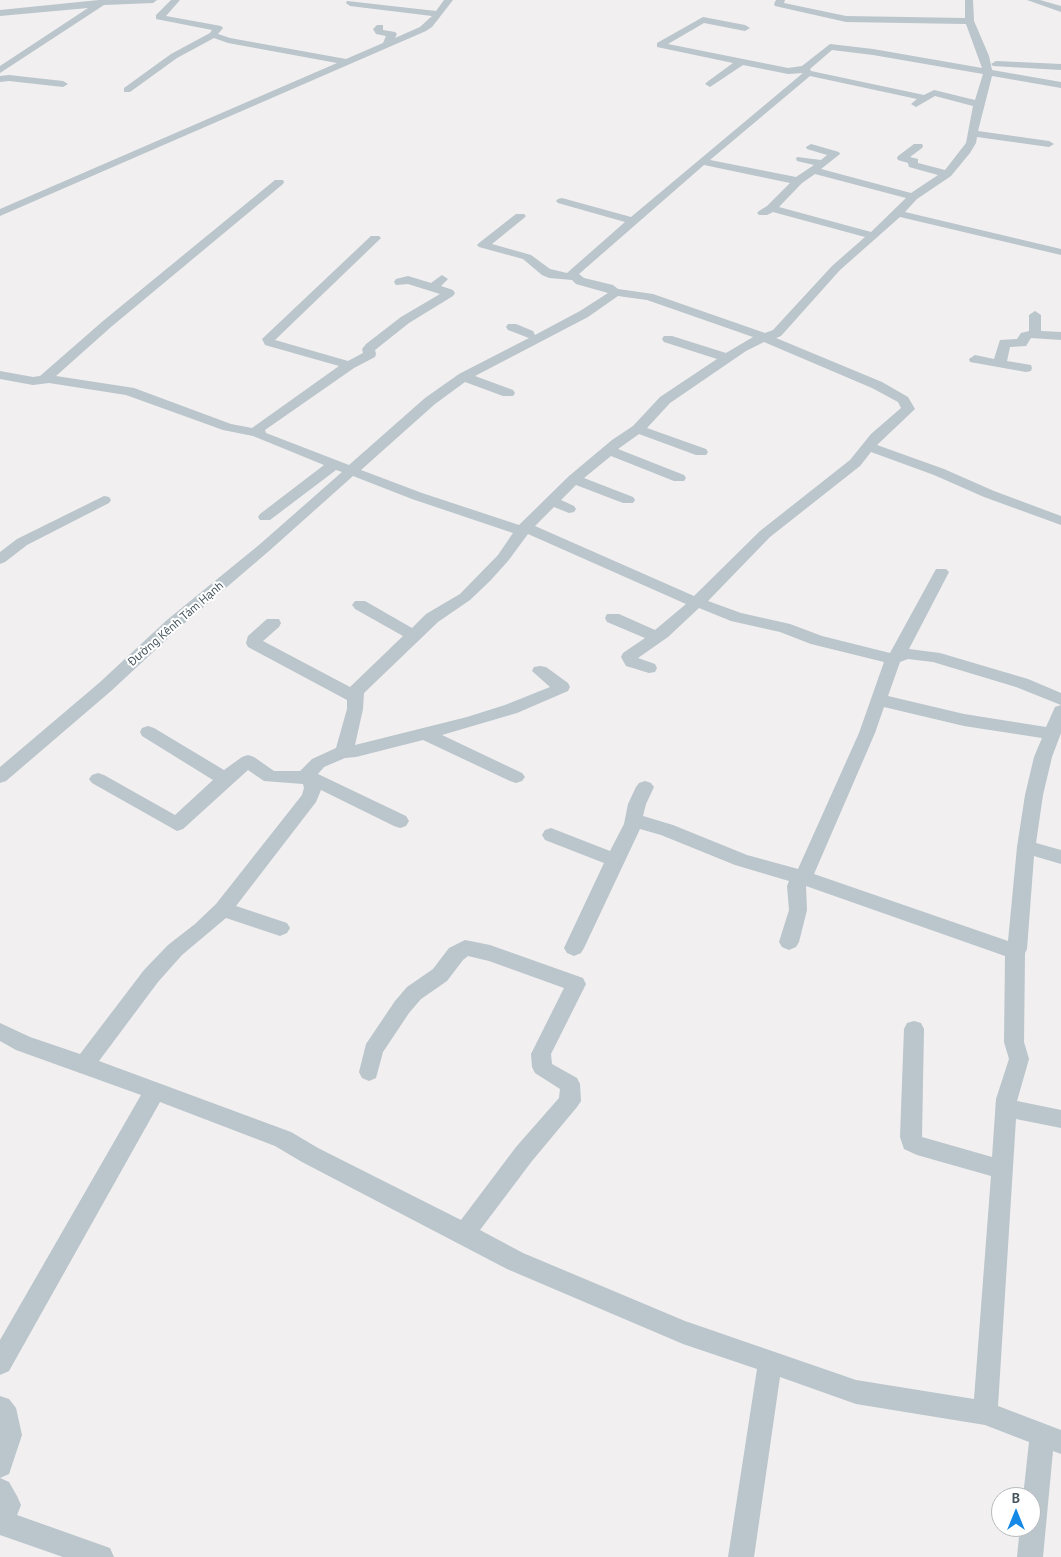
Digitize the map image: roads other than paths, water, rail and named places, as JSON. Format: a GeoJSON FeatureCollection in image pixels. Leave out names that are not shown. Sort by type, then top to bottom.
{"type":"FeatureCollection","features":[{"type":"Feature","properties":{"kind":"street"},"geometry":{"type":"LineString","coordinates":[[4,12],[102,2],[153,0]]}},
{"type":"Feature","properties":{"kind":"street"},"geometry":{"type":"LineString","coordinates":[[127,90],[174,56],[213,35],[219,29],[159,17],[176,0]]}},
{"type":"Feature","properties":{"kind":"street"},"geometry":{"type":"LineString","coordinates":[[0,213],[426,27],[449,0]]}},
{"type":"Feature","properties":{"kind":"street"},"geometry":{"type":"LineString","coordinates":[[781,0],[778,4],[821,14],[856,19],[969,28]]}},
{"type":"Feature","properties":{"kind":"street"},"geometry":{"type":"LineString","coordinates":[[342,752],[347,744],[357,690],[432,618],[465,597],[485,578],[503,558],[524,529],[560,505],[574,479],[638,429],[665,400],[742,348],[777,333],[836,268],[873,236],[913,197],[947,174],[965,153],[971,144],[987,68],[969,28],[967,8],[969,0]]}},
{"type":"Feature","properties":{"kind":"street"},"geometry":{"type":"LineString","coordinates":[[1031,0],[1061,9]]}},
{"type":"Feature","properties":{"kind":"street"},"geometry":{"type":"LineString","coordinates":[[4,12],[11,2]]}},
{"type":"Feature","properties":{"kind":"street"},"geometry":{"type":"LineString","coordinates":[[0,70],[102,2]]}},
{"type":"Feature","properties":{"kind":"street"},"geometry":{"type":"LineString","coordinates":[[350,3],[438,14]]}},
{"type":"Feature","properties":{"kind":"street"},"geometry":{"type":"LineString","coordinates":[[821,14],[833,5]]}},
{"type":"Feature","properties":{"kind":"street"},"geometry":{"type":"LineString","coordinates":[[745,28],[701,20],[660,45],[788,71],[806,71],[920,101],[934,93],[978,104]]}},
{"type":"Feature","properties":{"kind":"street"},"geometry":{"type":"LineString","coordinates":[[380,27],[378,29],[379,32],[392,34],[387,44]]}},
{"type":"Feature","properties":{"kind":"street"},"geometry":{"type":"LineString","coordinates":[[213,35],[234,41],[347,62]]}},
{"type":"Feature","properties":{"kind":"street"},"geometry":{"type":"LineString","coordinates":[[575,277],[573,273],[806,71],[830,47],[835,46],[987,68],[1061,85]]}},
{"type":"Feature","properties":{"kind":"street"},"geometry":{"type":"LineString","coordinates":[[723,58],[737,47]]}},
{"type":"Feature","properties":{"kind":"street"},"geometry":{"type":"LineString","coordinates":[[710,84],[740,62]]}},
{"type":"Feature","properties":{"kind":"street"},"geometry":{"type":"LineString","coordinates":[[987,68],[1061,66]]}},
{"type":"Feature","properties":{"kind":"street"},"geometry":{"type":"LineString","coordinates":[[0,79],[9,78],[63,84]]}},
{"type":"Feature","properties":{"kind":"street"},"geometry":{"type":"LineString","coordinates":[[973,133],[1049,144]]}},
{"type":"Feature","properties":{"kind":"street"},"geometry":{"type":"LineString","coordinates":[[918,146],[902,158],[914,161],[913,165],[947,174]]}},
{"type":"Feature","properties":{"kind":"street"},"geometry":{"type":"LineString","coordinates":[[811,147],[835,154],[798,181],[767,211],[873,236]]}},
{"type":"Feature","properties":{"kind":"street"},"geometry":{"type":"LineString","coordinates":[[801,159],[822,163]]}},
{"type":"Feature","properties":{"kind":"street"},"geometry":{"type":"LineString","coordinates":[[702,161],[798,181]]}},
{"type":"Feature","properties":{"kind":"street"},"geometry":{"type":"LineString","coordinates":[[812,170],[913,197]]}},
{"type":"Feature","properties":{"kind":"street"},"geometry":{"type":"LineString","coordinates":[[45,379],[107,324],[279,182]]}},
{"type":"Feature","properties":{"kind":"street"},"geometry":{"type":"LineString","coordinates":[[562,201],[634,221]]}},
{"type":"Feature","properties":{"kind":"street"},"geometry":{"type":"LineString","coordinates":[[897,213],[1061,252]]}},
{"type":"Feature","properties":{"kind":"street"},"geometry":{"type":"LineString","coordinates":[[520,216],[483,245],[528,257],[546,272],[575,277],[580,281],[609,288],[614,292],[649,297],[764,337],[877,386],[903,400],[908,409],[868,447],[855,463],[765,534],[657,638],[629,657],[632,662],[649,668]]}},
{"type":"Feature","properties":{"kind":"street"},"geometry":{"type":"LineString","coordinates":[[349,365],[275,344],[269,342],[268,339],[375,238]]}},
{"type":"Feature","properties":{"kind":"street"},"geometry":{"type":"LineString","coordinates":[[258,433],[258,429],[349,365],[370,354],[368,349],[370,347],[405,320],[449,293],[437,283],[408,280],[400,282]]}},
{"type":"Feature","properties":{"kind":"street","name":"Đường Kênh Tám Hạnh"},"geometry":{"type":"LineString","coordinates":[[0,777],[430,401],[464,377],[584,314],[612,296],[614,292]]}},
{"type":"Feature","properties":{"kind":"street"},"geometry":{"type":"LineString","coordinates":[[522,348],[514,342],[569,310],[576,310],[584,314]]}},
{"type":"Feature","properties":{"kind":"street"},"geometry":{"type":"LineString","coordinates":[[1035,315],[1035,334]]}},
{"type":"Feature","properties":{"kind":"street"},"geometry":{"type":"LineString","coordinates":[[512,327],[528,334]]}},
{"type":"Feature","properties":{"kind":"street"},"geometry":{"type":"LineString","coordinates":[[1000,363],[1004,342],[1022,343],[1027,335],[1035,334],[1061,336]]}},
{"type":"Feature","properties":{"kind":"street"},"geometry":{"type":"LineString","coordinates":[[668,339],[728,358]]}},
{"type":"Feature","properties":{"kind":"street"},"geometry":{"type":"LineString","coordinates":[[975,359],[1026,368]]}},
{"type":"Feature","properties":{"kind":"street"},"geometry":{"type":"LineString","coordinates":[[0,375],[33,381],[45,379],[129,391],[228,427],[258,433],[261,436],[417,496],[524,529],[672,593],[737,617],[784,628],[817,640],[895,657],[919,654],[934,657],[1022,684],[1061,699]]}},
{"type":"Feature","properties":{"kind":"street"},"geometry":{"type":"LineString","coordinates":[[464,377],[508,392]]}},
{"type":"Feature","properties":{"kind":"street"},"geometry":{"type":"LineString","coordinates":[[638,429],[701,452]]}},
{"type":"Feature","properties":{"kind":"street"},"geometry":{"type":"LineString","coordinates":[[868,447],[939,472],[989,494],[1061,521]]}},
{"type":"Feature","properties":{"kind":"street"},"geometry":{"type":"LineString","coordinates":[[609,450],[679,478]]}},
{"type":"Feature","properties":{"kind":"street"},"geometry":{"type":"LineString","coordinates":[[265,517],[334,464]]}},
{"type":"Feature","properties":{"kind":"street"},"geometry":{"type":"LineString","coordinates":[[574,479],[628,500]]}},
{"type":"Feature","properties":{"kind":"street"},"geometry":{"type":"LineString","coordinates":[[0,559],[22,542],[104,500]]}},
{"type":"Feature","properties":{"kind":"street"},"geometry":{"type":"LineString","coordinates":[[789,942],[798,910],[796,886],[798,880],[803,878],[868,733],[895,657],[941,572]]}},
{"type":"Feature","properties":{"kind":"street"},"geometry":{"type":"LineString","coordinates":[[360,605],[415,636]]}},
{"type":"Feature","properties":{"kind":"street"},"geometry":{"type":"LineString","coordinates":[[614,618],[657,638]]}},
{"type":"Feature","properties":{"kind":"street"},"geometry":{"type":"LineString","coordinates":[[273,623],[254,640],[254,644],[355,697]]}},
{"type":"Feature","properties":{"kind":"street"},"geometry":{"type":"LineString","coordinates":[[84,1064],[151,976],[175,950],[202,929],[223,909],[310,797],[313,788],[309,771],[318,762],[342,752],[356,751],[511,709],[562,687],[540,671]]}},
{"type":"Feature","properties":{"kind":"street"},"geometry":{"type":"LineString","coordinates":[[879,700],[948,716],[1051,734]]}},
{"type":"Feature","properties":{"kind":"street"},"geometry":{"type":"LineString","coordinates":[[985,1413],[1006,1108],[1019,1059],[1014,1042],[1015,950],[1018,948],[1026,847],[1039,776],[1051,734],[1061,711]]}},
{"type":"Feature","properties":{"kind":"street"},"geometry":{"type":"LineString","coordinates":[[148,732],[225,779]]}},
{"type":"Feature","properties":{"kind":"street"},"geometry":{"type":"LineString","coordinates":[[423,733],[516,777]]}},
{"type":"Feature","properties":{"kind":"street"},"geometry":{"type":"LineString","coordinates":[[98,779],[178,824],[225,779],[248,761],[270,777],[311,778],[400,821]]}},
{"type":"Feature","properties":{"kind":"street"},"geometry":{"type":"LineString","coordinates":[[574,948],[633,820],[637,804],[645,787]]}},
{"type":"Feature","properties":{"kind":"street"},"geometry":{"type":"LineString","coordinates":[[633,820],[667,830],[742,860],[803,878],[1015,950]]}},
{"type":"Feature","properties":{"kind":"street"},"geometry":{"type":"LineString","coordinates":[[551,835],[612,859],[614,862]]}},
{"type":"Feature","properties":{"kind":"street"},"geometry":{"type":"LineString","coordinates":[[1026,847],[1061,856]]}},
{"type":"Feature","properties":{"kind":"street"},"geometry":{"type":"LineString","coordinates":[[223,909],[280,928]]}},
{"type":"Feature","properties":{"kind":"street"},"geometry":{"type":"LineString","coordinates":[[369,1072],[373,1050],[402,1007],[414,993],[440,975],[456,954],[465,948],[490,953],[576,984],[541,1054],[542,1067],[570,1084],[570,1100],[524,1154],[465,1233]]}},
{"type":"Feature","properties":{"kind":"street"},"geometry":{"type":"LineString","coordinates":[[914,1029],[912,1142],[1003,1170]]}},
{"type":"Feature","properties":{"kind":"street"},"geometry":{"type":"LineString","coordinates":[[0,1031],[23,1044],[84,1064],[154,1092],[283,1139],[310,1155],[524,1265],[683,1332],[856,1392],[985,1413],[1051,1438],[1030,1557]]}},
{"type":"Feature","properties":{"kind":"street"},"geometry":{"type":"LineString","coordinates":[[0,1363],[154,1092]]}},
{"type":"Feature","properties":{"kind":"street"},"geometry":{"type":"LineString","coordinates":[[1006,1108],[1061,1119]]}},
{"type":"Feature","properties":{"kind":"street"},"geometry":{"type":"LineString","coordinates":[[741,1557],[770,1362]]}},
{"type":"Feature","properties":{"kind":"street"},"geometry":{"type":"LineString","coordinates":[[0,1408],[7,1416],[10,1435],[0,1465]]}},
{"type":"Feature","properties":{"kind":"street"},"geometry":{"type":"LineString","coordinates":[[0,1491],[8,1505],[0,1522],[102,1557]]}}]}
